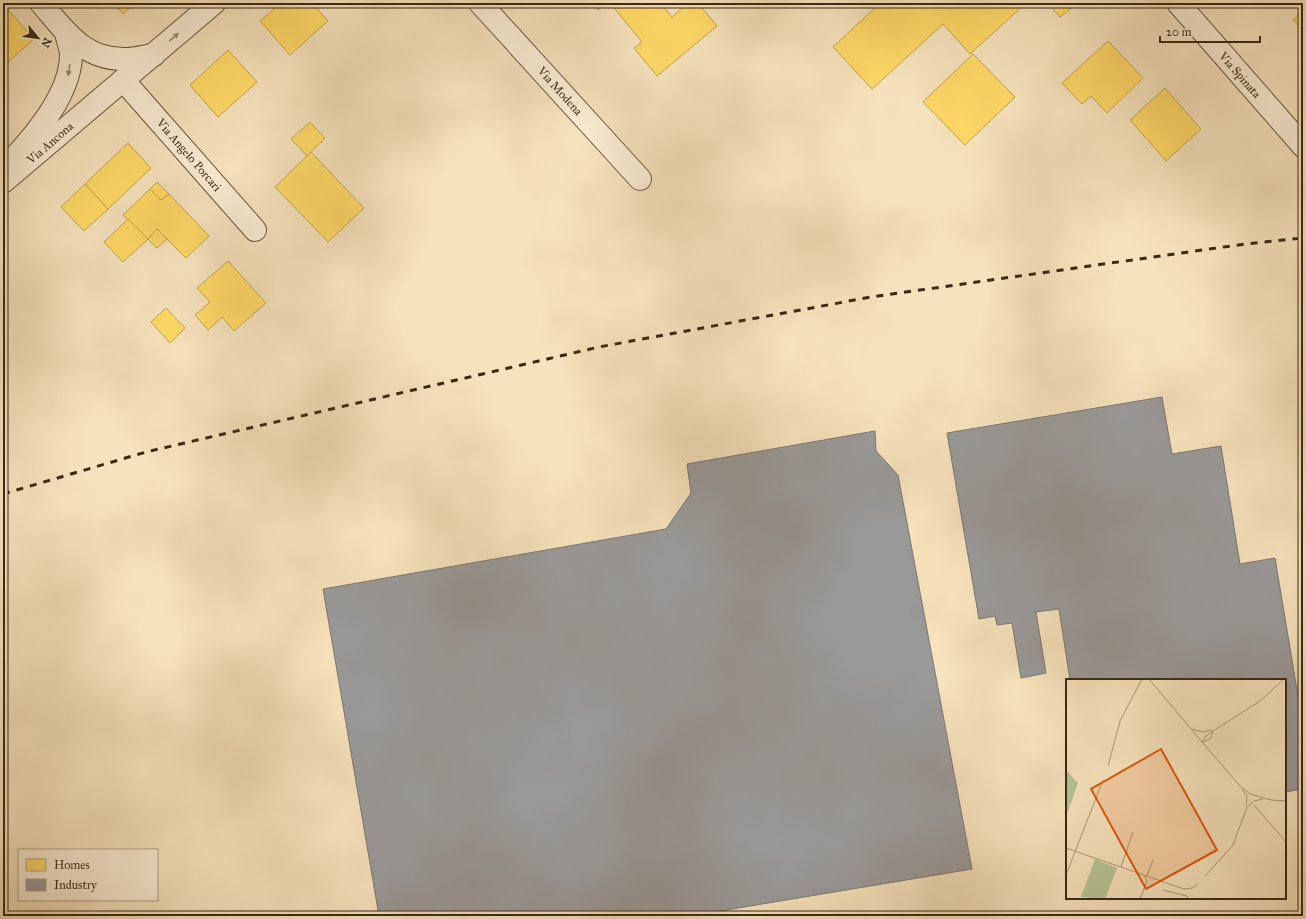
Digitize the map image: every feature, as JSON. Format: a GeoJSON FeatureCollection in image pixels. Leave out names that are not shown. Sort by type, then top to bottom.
{"type":"FeatureCollection","features":[{"type":"Feature","properties":{"kind":"street"},"geometry":{"type":"LineString","coordinates":[[41,3],[82,48],[102,56],[126,59],[154,55]]}},
{"type":"Feature","properties":{"kind":"street","name":"Via Ancona"},"geometry":{"type":"LineString","coordinates":[[3,182],[214,3]]}},
{"type":"Feature","properties":{"kind":"street","name":"Via Modena"},"geometry":{"type":"LineString","coordinates":[[480,3],[640,180]]}},
{"type":"Feature","properties":{"kind":"street","name":"Via Spinata"},"geometry":{"type":"LineString","coordinates":[[1178,3],[1303,146]]}},
{"type":"Feature","properties":{"kind":"street"},"geometry":{"type":"LineString","coordinates":[[3,170],[25,146],[48,116],[60,94],[68,74],[71,55],[66,32]]}},
{"type":"Feature","properties":{"kind":"street","name":"Via Angelo Porcari"},"geometry":{"type":"LineString","coordinates":[[123,80],[255,230]]}},
{"type":"Feature","properties":{"kind":"building: Homes"},"geometry":{"type":"Polygon","coordinates":[[[113,3],[135,3],[123,14],[113,3]]]}},
{"type":"Feature","properties":{"kind":"building: Homes"},"geometry":{"type":"Polygon","coordinates":[[[281,3],[312,3],[328,21],[290,55],[260,21],[281,3]]]}},
{"type":"Feature","properties":{"kind":"building: Homes"},"geometry":{"type":"Polygon","coordinates":[[[592,3],[606,3],[598,10],[592,3]]]}},
{"type":"Feature","properties":{"kind":"building: Homes"},"geometry":{"type":"Polygon","coordinates":[[[610,3],[660,3],[672,17],[688,3],[698,3],[717,26],[657,76],[634,48],[642,42],[610,3]]]}},
{"type":"Feature","properties":{"kind":"building: Homes"},"geometry":{"type":"Polygon","coordinates":[[[880,3],[1025,4],[970,54],[943,24],[872,89],[833,47],[880,3]]]}},
{"type":"Feature","properties":{"kind":"building: Homes"},"geometry":{"type":"Polygon","coordinates":[[[1048,3],[1078,3],[1060,17],[1048,3]]]}},
{"type":"Feature","properties":{"kind":"building: Homes"},"geometry":{"type":"Polygon","coordinates":[[[3,4],[34,39],[7,63],[3,59],[3,4]]]}},
{"type":"Feature","properties":{"kind":"building: Homes"},"geometry":{"type":"Polygon","coordinates":[[[1303,11],[1303,31],[1293,20],[1303,11]]]}},
{"type":"Feature","properties":{"kind":"building: Homes"},"geometry":{"type":"Polygon","coordinates":[[[1108,41],[1143,78],[1107,113],[1091,96],[1082,104],[1062,83],[1108,41]]]}},
{"type":"Feature","properties":{"kind":"building: Homes"},"geometry":{"type":"Polygon","coordinates":[[[228,50],[257,82],[218,117],[190,85],[228,50]]]}},
{"type":"Feature","properties":{"kind":"building: Homes"},"geometry":{"type":"Polygon","coordinates":[[[973,54],[1015,97],[965,145],[923,102],[973,54]]]}},
{"type":"Feature","properties":{"kind":"building: Homes"},"geometry":{"type":"Polygon","coordinates":[[[1165,88],[1201,129],[1166,161],[1130,120],[1165,88]]]}},
{"type":"Feature","properties":{"kind":"building: Homes"},"geometry":{"type":"Polygon","coordinates":[[[310,122],[325,138],[307,156],[291,139],[310,122]]]}},
{"type":"Feature","properties":{"kind":"building: Homes"},"geometry":{"type":"Polygon","coordinates":[[[128,143],[151,168],[108,209],[85,184],[128,143]]]}},
{"type":"Feature","properties":{"kind":"building: Homes"},"geometry":{"type":"Polygon","coordinates":[[[311,152],[364,208],[328,242],[275,187],[311,152]]]}},
{"type":"Feature","properties":{"kind":"building: Homes"},"geometry":{"type":"Polygon","coordinates":[[[157,182],[169,194],[161,200],[150,189],[157,182]]]}},
{"type":"Feature","properties":{"kind":"building: Homes"},"geometry":{"type":"Polygon","coordinates":[[[85,184],[108,209],[84,231],[61,207],[85,184]]]}},
{"type":"Feature","properties":{"kind":"building: Homes"},"geometry":{"type":"Polygon","coordinates":[[[150,189],[161,200],[169,194],[209,236],[186,258],[157,229],[148,239],[123,215],[150,189]]]}},
{"type":"Feature","properties":{"kind":"building: Homes"},"geometry":{"type":"Polygon","coordinates":[[[128,219],[148,239],[123,262],[104,242],[128,219]]]}},
{"type":"Feature","properties":{"kind":"building: Homes"},"geometry":{"type":"Polygon","coordinates":[[[157,229],[167,239],[157,248],[148,239],[157,229]]]}},
{"type":"Feature","properties":{"kind":"building: Homes"},"geometry":{"type":"Polygon","coordinates":[[[228,261],[266,303],[234,331],[222,317],[208,330],[195,315],[210,302],[197,288],[228,261]]]}},
{"type":"Feature","properties":{"kind":"building: Homes"},"geometry":{"type":"Polygon","coordinates":[[[166,308],[185,328],[170,343],[151,322],[166,308]]]}},
{"type":"Feature","properties":{"kind":"building: Industry"},"geometry":{"type":"Polygon","coordinates":[[[1162,397],[1172,454],[1221,446],[1240,564],[1275,558],[1303,726],[1303,789],[1286,792],[1286,679],[1070,679],[1059,609],[1036,612],[1046,673],[1021,678],[1012,623],[997,625],[995,616],[979,619],[947,433],[1162,397]]]}},
{"type":"Feature","properties":{"kind":"building: Industry"},"geometry":{"type":"Polygon","coordinates":[[[875,431],[876,451],[898,475],[972,869],[690,916],[379,916],[323,589],[666,529],[691,493],[687,464],[875,431]]]}},
{"type":"Feature","properties":{"kind":"railway"},"geometry":{"type":"LineString","coordinates":[[3,494],[146,452],[599,347],[871,297],[1245,244],[1303,238]]}}]}
